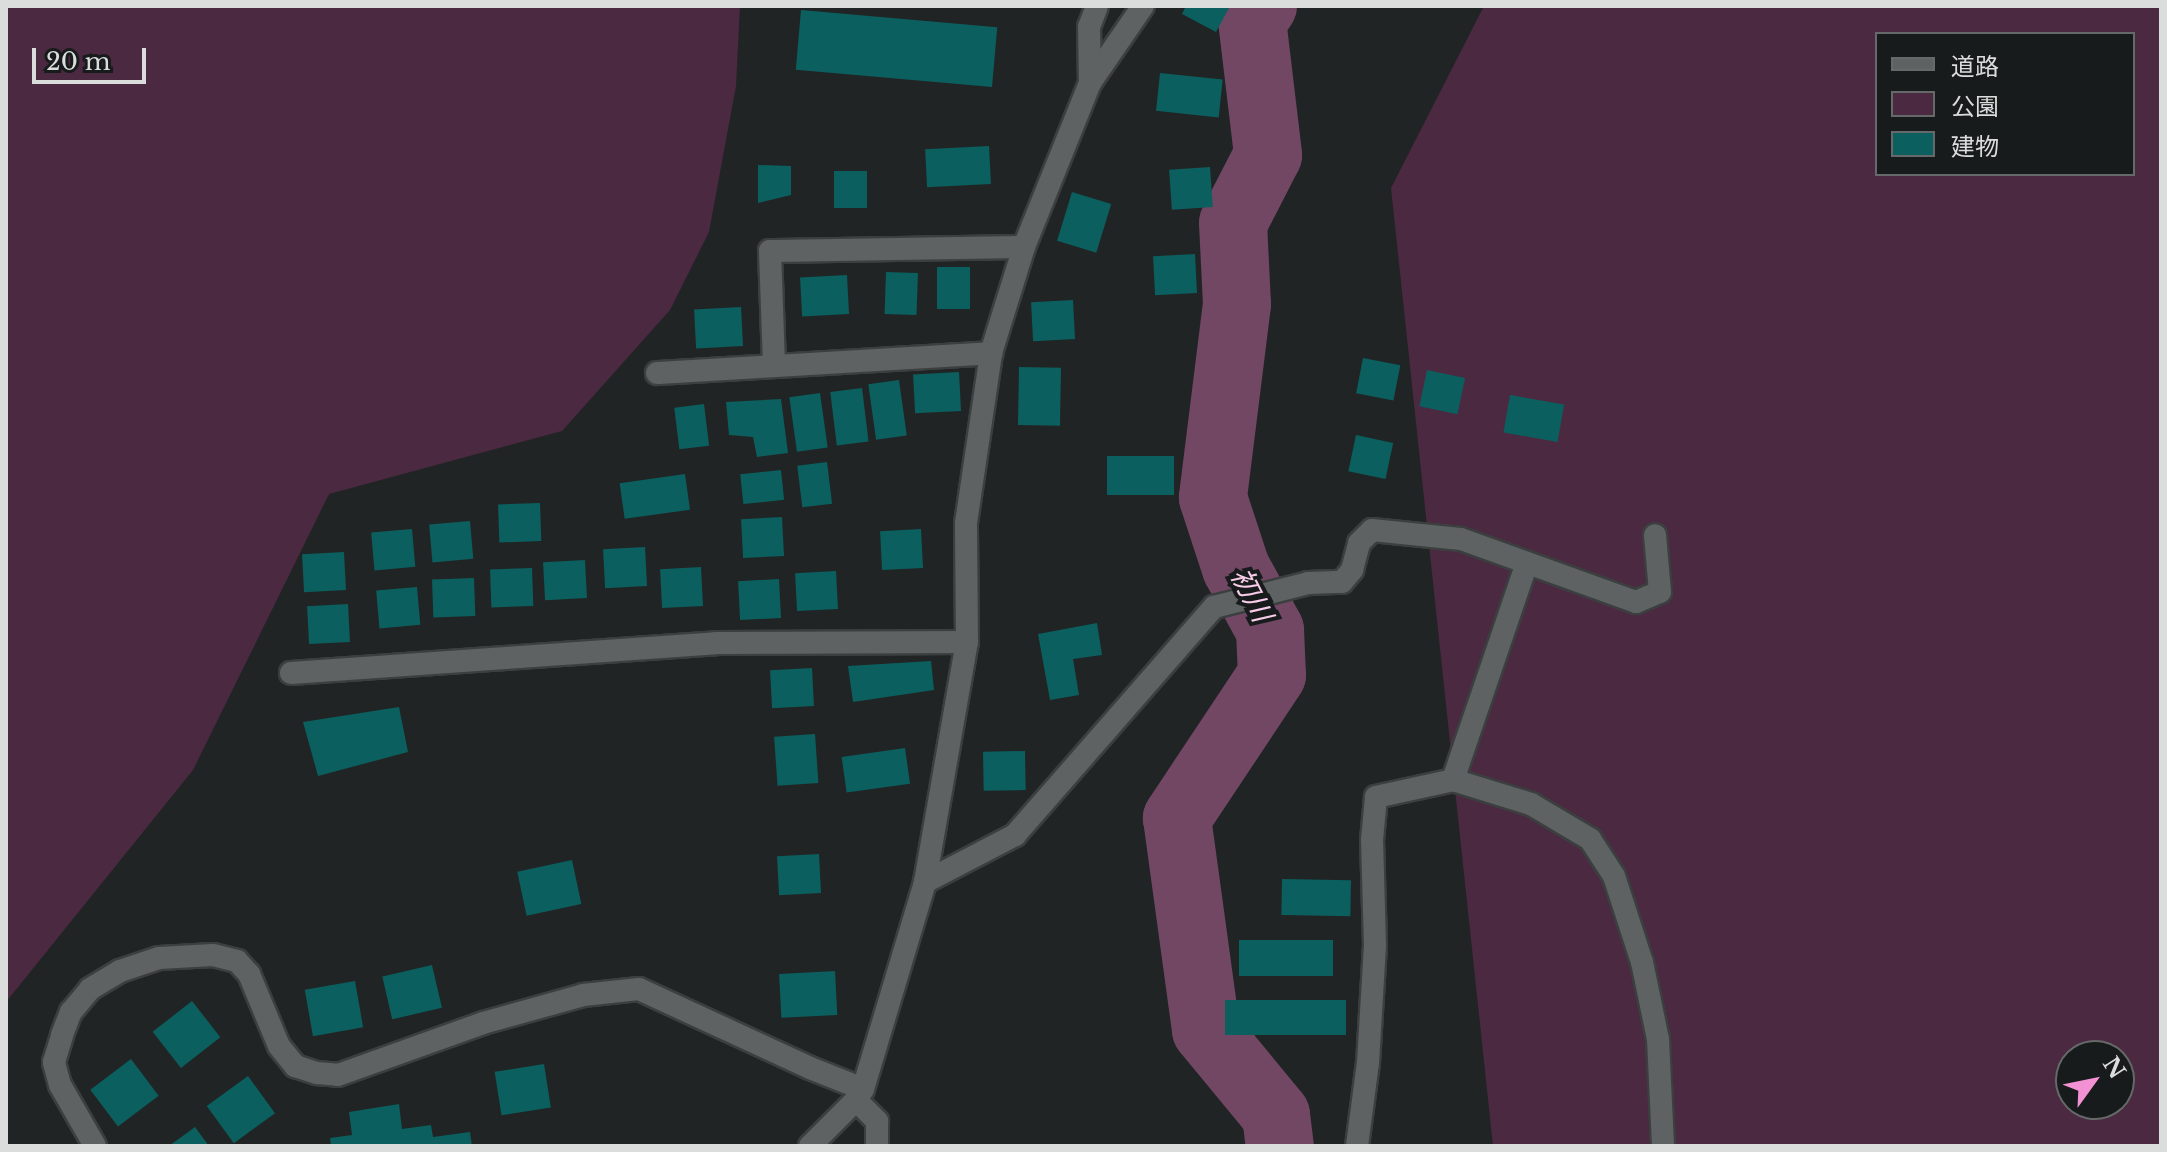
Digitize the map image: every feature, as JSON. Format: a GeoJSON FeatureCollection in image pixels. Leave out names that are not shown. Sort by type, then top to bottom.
{"type":"FeatureCollection","features":[{"type":"Feature","properties":{"kind":"street"},"geometry":{"type":"LineString","coordinates":[[1090,83],[1089,27],[1097,6]]}},
{"type":"Feature","properties":{"kind":"street"},"geometry":{"type":"LineString","coordinates":[[810,1146],[860,1094],[925,882],[967,642],[966,523],[991,353],[1024,247],[1090,83],[1143,6]]}},
{"type":"Feature","properties":{"kind":"street"},"geometry":{"type":"LineString","coordinates":[[774,365],[770,251],[1024,247]]}},
{"type":"Feature","properties":{"kind":"street"},"geometry":{"type":"LineString","coordinates":[[657,373],[991,353]]}},
{"type":"Feature","properties":{"kind":"street"},"geometry":{"type":"LineString","coordinates":[[925,882],[1015,835],[1214,607],[1308,583],[1342,582],[1352,570],[1359,543],[1372,530],[1461,539],[1526,565],[1636,602],[1660,592],[1655,535]]}},
{"type":"Feature","properties":{"kind":"street"},"geometry":{"type":"LineString","coordinates":[[1453,780],[1526,565]]}},
{"type":"Feature","properties":{"kind":"street"},"geometry":{"type":"LineString","coordinates":[[291,673],[716,643],[967,642]]}},
{"type":"Feature","properties":{"kind":"street"},"geometry":{"type":"LineString","coordinates":[[1357,1146],[1368,1063],[1375,946],[1372,840],[1376,797],[1453,780],[1531,804],[1590,839],[1614,876],[1642,962],[1658,1039],[1663,1146]]}},
{"type":"Feature","properties":{"kind":"street"},"geometry":{"type":"LineString","coordinates":[[95,1146],[60,1085],[54,1062],[71,1012],[90,989],[120,971],[159,958],[213,955],[237,961],[249,974],[279,1046],[295,1066],[338,1075],[483,1023],[583,995],[639,989],[860,1094],[877,1121],[877,1146]]}},
{"type":"Feature","properties":{"kind":"green space"},"geometry":{"type":"Polygon","coordinates":[[[6,6],[740,6],[736,86],[709,232],[670,310],[562,431],[329,494],[193,770],[6,1002],[6,6]]]}},
{"type":"Feature","properties":{"kind":"green space"},"geometry":{"type":"Polygon","coordinates":[[[1484,6],[2161,6],[2161,1146],[1493,1146],[1391,188],[1484,6]]]}},
{"type":"Feature","properties":{"kind":"building"},"geometry":{"type":"Polygon","coordinates":[[[1186,6],[1230,6],[1216,32],[1182,14],[1186,6]]]}},
{"type":"Feature","properties":{"kind":"building"},"geometry":{"type":"Polygon","coordinates":[[[801,10],[997,27],[992,87],[796,70],[801,10]]]}},
{"type":"Feature","properties":{"kind":"building"},"geometry":{"type":"Polygon","coordinates":[[[1160,73],[1223,80],[1219,117],[1156,111],[1160,73]]]}},
{"type":"Feature","properties":{"kind":"building"},"geometry":{"type":"Polygon","coordinates":[[[989,146],[991,184],[927,187],[925,149],[989,146]]]}},
{"type":"Feature","properties":{"kind":"building"},"geometry":{"type":"Polygon","coordinates":[[[758,165],[791,166],[791,195],[758,203],[758,165]]]}},
{"type":"Feature","properties":{"kind":"building"},"geometry":{"type":"Polygon","coordinates":[[[1210,167],[1213,207],[1172,210],[1169,170],[1210,167]]]}},
{"type":"Feature","properties":{"kind":"building"},"geometry":{"type":"Polygon","coordinates":[[[834,171],[867,171],[867,208],[834,208],[834,171]]]}},
{"type":"Feature","properties":{"kind":"building"},"geometry":{"type":"Polygon","coordinates":[[[1072,192],[1111,204],[1096,253],[1057,241],[1072,192]]]}},
{"type":"Feature","properties":{"kind":"building"},"geometry":{"type":"Polygon","coordinates":[[[1195,254],[1197,293],[1155,295],[1153,256],[1195,254]]]}},
{"type":"Feature","properties":{"kind":"building"},"geometry":{"type":"Polygon","coordinates":[[[937,267],[970,267],[970,309],[937,309],[937,267]]]}},
{"type":"Feature","properties":{"kind":"building"},"geometry":{"type":"Polygon","coordinates":[[[886,272],[918,273],[917,315],[885,314],[886,272]]]}},
{"type":"Feature","properties":{"kind":"building"},"geometry":{"type":"Polygon","coordinates":[[[847,275],[849,314],[802,316],[800,277],[847,275]]]}},
{"type":"Feature","properties":{"kind":"building"},"geometry":{"type":"Polygon","coordinates":[[[1073,300],[1075,339],[1033,341],[1031,302],[1073,300]]]}},
{"type":"Feature","properties":{"kind":"building"},"geometry":{"type":"Polygon","coordinates":[[[741,307],[743,346],[696,348],[694,309],[741,307]]]}},
{"type":"Feature","properties":{"kind":"building"},"geometry":{"type":"Polygon","coordinates":[[[1363,358],[1400,365],[1393,401],[1356,393],[1363,358]]]}},
{"type":"Feature","properties":{"kind":"building"},"geometry":{"type":"Polygon","coordinates":[[[1019,367],[1061,368],[1060,426],[1018,425],[1019,367]]]}},
{"type":"Feature","properties":{"kind":"building"},"geometry":{"type":"Polygon","coordinates":[[[1427,370],[1465,378],[1457,414],[1419,406],[1427,370]]]}},
{"type":"Feature","properties":{"kind":"building"},"geometry":{"type":"Polygon","coordinates":[[[959,372],[961,411],[915,413],[913,374],[959,372]]]}},
{"type":"Feature","properties":{"kind":"building"},"geometry":{"type":"Polygon","coordinates":[[[899,380],[907,435],[876,440],[868,384],[899,380]]]}},
{"type":"Feature","properties":{"kind":"building"},"geometry":{"type":"Polygon","coordinates":[[[862,388],[869,442],[837,445],[830,392],[862,388]]]}},
{"type":"Feature","properties":{"kind":"building"},"geometry":{"type":"Polygon","coordinates":[[[820,393],[828,447],[797,452],[789,397],[820,393]]]}},
{"type":"Feature","properties":{"kind":"building"},"geometry":{"type":"Polygon","coordinates":[[[1510,395],[1564,405],[1558,442],[1503,432],[1510,395]]]}},
{"type":"Feature","properties":{"kind":"building"},"geometry":{"type":"Polygon","coordinates":[[[781,399],[788,453],[757,457],[753,437],[729,435],[726,402],[781,399]]]}},
{"type":"Feature","properties":{"kind":"building"},"geometry":{"type":"Polygon","coordinates":[[[704,404],[709,446],[679,449],[674,408],[704,404]]]}},
{"type":"Feature","properties":{"kind":"building"},"geometry":{"type":"Polygon","coordinates":[[[1356,435],[1393,443],[1385,479],[1348,471],[1356,435]]]}},
{"type":"Feature","properties":{"kind":"building"},"geometry":{"type":"Polygon","coordinates":[[[1107,456],[1174,456],[1174,495],[1107,495],[1107,456]]]}},
{"type":"Feature","properties":{"kind":"building"},"geometry":{"type":"Polygon","coordinates":[[[827,462],[832,504],[802,507],[797,466],[827,462]]]}},
{"type":"Feature","properties":{"kind":"building"},"geometry":{"type":"Polygon","coordinates":[[[781,470],[784,500],[743,504],[740,474],[781,470]]]}},
{"type":"Feature","properties":{"kind":"building"},"geometry":{"type":"Polygon","coordinates":[[[685,474],[690,510],[625,519],[620,483],[685,474]]]}},
{"type":"Feature","properties":{"kind":"building"},"geometry":{"type":"Polygon","coordinates":[[[540,503],[541,541],[499,542],[498,504],[540,503]]]}},
{"type":"Feature","properties":{"kind":"building"},"geometry":{"type":"Polygon","coordinates":[[[782,517],[784,556],[743,558],[741,519],[782,517]]]}},
{"type":"Feature","properties":{"kind":"building"},"geometry":{"type":"Polygon","coordinates":[[[470,521],[473,559],[432,562],[429,525],[470,521]]]}},
{"type":"Feature","properties":{"kind":"building"},"geometry":{"type":"Polygon","coordinates":[[[412,529],[415,567],[374,570],[371,533],[412,529]]]}},
{"type":"Feature","properties":{"kind":"building"},"geometry":{"type":"Polygon","coordinates":[[[921,529],[923,568],[882,570],[880,531],[921,529]]]}},
{"type":"Feature","properties":{"kind":"building"},"geometry":{"type":"Polygon","coordinates":[[[645,547],[647,586],[605,588],[603,549],[645,547]]]}},
{"type":"Feature","properties":{"kind":"building"},"geometry":{"type":"Polygon","coordinates":[[[344,552],[346,590],[304,592],[302,554],[344,552]]]}},
{"type":"Feature","properties":{"kind":"building"},"geometry":{"type":"Polygon","coordinates":[[[585,560],[587,598],[545,600],[543,562],[585,560]]]}},
{"type":"Feature","properties":{"kind":"building"},"geometry":{"type":"Polygon","coordinates":[[[701,567],[703,606],[662,608],[660,569],[701,567]]]}},
{"type":"Feature","properties":{"kind":"building"},"geometry":{"type":"Polygon","coordinates":[[[532,568],[533,606],[491,607],[490,569],[532,568]]]}},
{"type":"Feature","properties":{"kind":"building"},"geometry":{"type":"Polygon","coordinates":[[[836,571],[838,609],[797,611],[795,573],[836,571]]]}},
{"type":"Feature","properties":{"kind":"building"},"geometry":{"type":"Polygon","coordinates":[[[474,578],[475,616],[433,617],[432,579],[474,578]]]}},
{"type":"Feature","properties":{"kind":"building"},"geometry":{"type":"Polygon","coordinates":[[[779,579],[781,618],[740,620],[738,581],[779,579]]]}},
{"type":"Feature","properties":{"kind":"building"},"geometry":{"type":"Polygon","coordinates":[[[417,587],[420,625],[379,628],[376,591],[417,587]]]}},
{"type":"Feature","properties":{"kind":"building"},"geometry":{"type":"Polygon","coordinates":[[[348,604],[350,642],[309,644],[307,606],[348,604]]]}},
{"type":"Feature","properties":{"kind":"building"},"geometry":{"type":"Polygon","coordinates":[[[1097,623],[1102,655],[1073,659],[1079,695],[1050,700],[1038,634],[1097,623]]]}},
{"type":"Feature","properties":{"kind":"building"},"geometry":{"type":"Polygon","coordinates":[[[931,661],[934,690],[853,702],[848,666],[931,661]]]}},
{"type":"Feature","properties":{"kind":"building"},"geometry":{"type":"Polygon","coordinates":[[[812,668],[814,706],[772,708],[770,670],[812,668]]]}},
{"type":"Feature","properties":{"kind":"building"},"geometry":{"type":"Polygon","coordinates":[[[399,707],[408,752],[318,776],[303,722],[399,707]]]}},
{"type":"Feature","properties":{"kind":"building"},"geometry":{"type":"Polygon","coordinates":[[[815,734],[818,783],[778,786],[774,737],[815,734]]]}},
{"type":"Feature","properties":{"kind":"building"},"geometry":{"type":"Polygon","coordinates":[[[905,748],[910,784],[847,793],[842,757],[905,748]]]}},
{"type":"Feature","properties":{"kind":"building"},"geometry":{"type":"Polygon","coordinates":[[[1025,751],[1026,790],[984,791],[983,752],[1025,751]]]}},
{"type":"Feature","properties":{"kind":"building"},"geometry":{"type":"Polygon","coordinates":[[[819,854],[821,893],[779,895],[777,856],[819,854]]]}},
{"type":"Feature","properties":{"kind":"building"},"geometry":{"type":"Polygon","coordinates":[[[572,860],[581,904],[527,916],[517,872],[572,860]]]}},
{"type":"Feature","properties":{"kind":"building"},"geometry":{"type":"Polygon","coordinates":[[[1282,879],[1351,880],[1350,916],[1281,915],[1282,879]]]}},
{"type":"Feature","properties":{"kind":"building"},"geometry":{"type":"Polygon","coordinates":[[[1239,940],[1333,940],[1333,976],[1239,976],[1239,940]]]}},
{"type":"Feature","properties":{"kind":"building"},"geometry":{"type":"Polygon","coordinates":[[[432,965],[442,1008],[392,1019],[382,976],[432,965]]]}},
{"type":"Feature","properties":{"kind":"building"},"geometry":{"type":"Polygon","coordinates":[[[835,971],[837,1015],[781,1018],[779,974],[835,971]]]}},
{"type":"Feature","properties":{"kind":"building"},"geometry":{"type":"Polygon","coordinates":[[[355,981],[363,1027],[313,1036],[305,990],[355,981]]]}},
{"type":"Feature","properties":{"kind":"building"},"geometry":{"type":"Polygon","coordinates":[[[1225,1000],[1346,1000],[1346,1035],[1225,1035],[1225,1000]]]}},
{"type":"Feature","properties":{"kind":"building"},"geometry":{"type":"Polygon","coordinates":[[[192,1001],[220,1037],[181,1068],[153,1032],[192,1001]]]}},
{"type":"Feature","properties":{"kind":"building"},"geometry":{"type":"Polygon","coordinates":[[[131,1059],[159,1096],[118,1126],[90,1090],[131,1059]]]}},
{"type":"Feature","properties":{"kind":"building"},"geometry":{"type":"Polygon","coordinates":[[[544,1064],[551,1107],[501,1115],[495,1072],[544,1064]]]}},
{"type":"Feature","properties":{"kind":"building"},"geometry":{"type":"Polygon","coordinates":[[[248,1076],[275,1113],[234,1143],[207,1106],[248,1076]]]}},
{"type":"Feature","properties":{"kind":"building"},"geometry":{"type":"Polygon","coordinates":[[[399,1104],[402,1129],[431,1125],[433,1137],[470,1132],[472,1146],[331,1146],[330,1138],[352,1135],[349,1112],[399,1104]]]}},
{"type":"Feature","properties":{"kind":"building"},"geometry":{"type":"Polygon","coordinates":[[[195,1127],[209,1146],[169,1146],[195,1127]]]}},
{"type":"Feature","properties":{"kind":"waterway","name":"初川"},"geometry":{"type":"LineString","coordinates":[[1263,6],[1252,20],[1268,155],[1233,223],[1237,304],[1213,498],[1236,568],[1270,630],[1272,675],[1177,818],[1206,1030],[1276,1115],[1280,1146]]}}]}
